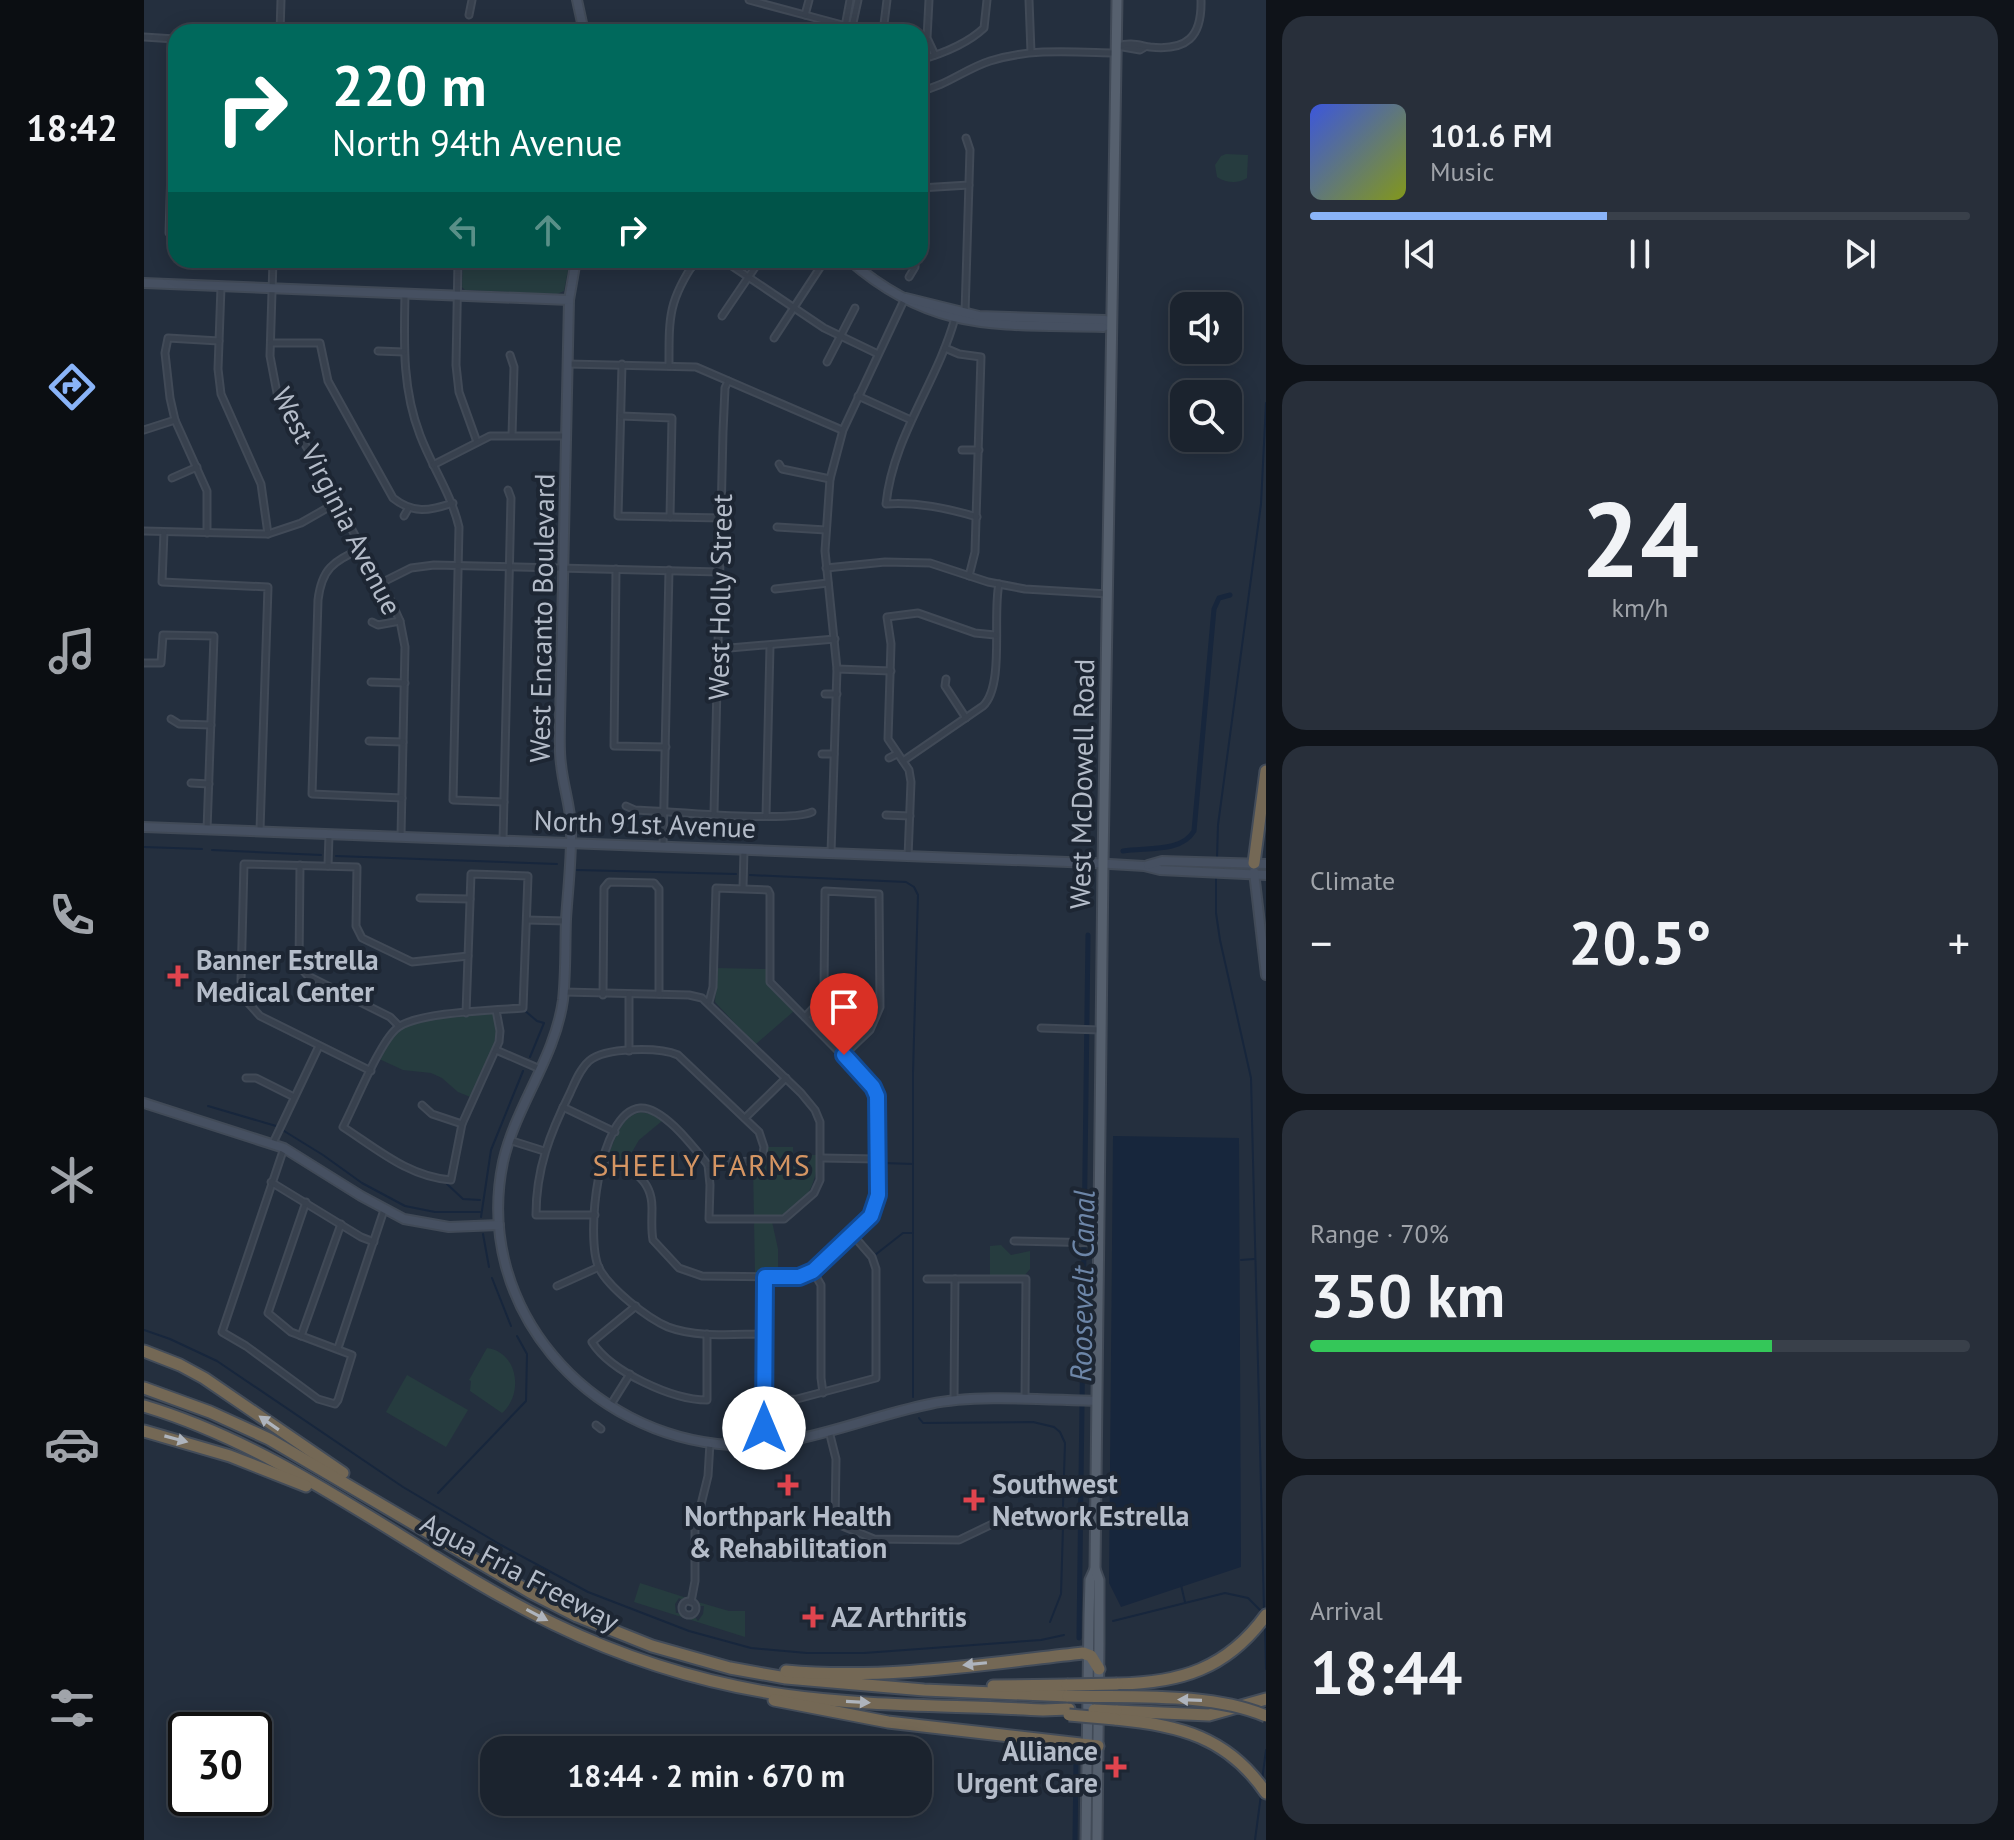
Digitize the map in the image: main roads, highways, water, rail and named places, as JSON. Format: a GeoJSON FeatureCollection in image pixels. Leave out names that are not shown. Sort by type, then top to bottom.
{"type":"FeatureCollection","features":[{"type":"Feature","properties":{"kind":"highway"},"geometry":{"type":"LineString","coordinates":[[1258,867],[1266,771]]}},
{"type":"Feature","properties":{"kind":"highway"},"geometry":{"type":"LineString","coordinates":[[144,1351],[204,1378],[327,1463],[415,1518],[426,1530]]}},
{"type":"Feature","properties":{"kind":"highway","name":"Agua Fria Freeway"},"geometry":{"type":"LineString","coordinates":[[144,1388],[254,1431],[508,1580],[577,1616],[652,1646],[710,1663],[786,1678],[897,1687],[1068,1690]]}},
{"type":"Feature","properties":{"kind":"highway","name":"Agua Fria Freeway"},"geometry":{"type":"LineString","coordinates":[[144,1406],[223,1436],[284,1466],[514,1603],[580,1636],[696,1677],[765,1692],[833,1700],[1115,1715]]}},
{"type":"Feature","properties":{"kind":"highway"},"geometry":{"type":"LineString","coordinates":[[144,1431],[207,1448],[295,1481],[450,1571],[469,1576]]}},
{"type":"Feature","properties":{"kind":"highway"},"geometry":{"type":"LineString","coordinates":[[1068,1690],[1174,1679],[1207,1667],[1247,1638],[1266,1615]]}},
{"type":"Feature","properties":{"kind":"highway"},"geometry":{"type":"LineString","coordinates":[[710,1663],[730,1662],[785,1671],[862,1675],[1088,1654],[1099,1669]]}},
{"type":"Feature","properties":{"kind":"highway"},"geometry":{"type":"LineString","coordinates":[[696,1677],[710,1685],[836,1714],[1092,1746]]}},
{"type":"Feature","properties":{"kind":"highway"},"geometry":{"type":"LineString","coordinates":[[1068,1690],[1209,1701],[1238,1706],[1266,1716]]}},
{"type":"Feature","properties":{"kind":"highway"},"geometry":{"type":"LineString","coordinates":[[1115,1715],[1223,1713],[1266,1699]]}},
{"type":"Feature","properties":{"kind":"highway"},"geometry":{"type":"LineString","coordinates":[[1115,1715],[1181,1729],[1207,1740],[1251,1773],[1266,1793]]}},
{"type":"Feature","properties":{"kind":"main road","name":"West McDowell Road"},"geometry":{"type":"LineString","coordinates":[[1086,1840],[1099,1669],[1099,1580],[1095,1569],[1090,1517],[1087,1401],[1103,864],[1117,0]]}},
{"type":"Feature","properties":{"kind":"main road","name":"West McDowell Road"},"geometry":{"type":"LineString","coordinates":[[1095,1569],[1090,1580],[1088,1654],[1097,1840]]}},
{"type":"Feature","properties":{"kind":"water"},"geometry":{"type":"Polygon","coordinates":[[[1113,1136],[1239,1138],[1241,1567],[1121,1607],[1109,1583],[1113,1136]]]}},
{"type":"Feature","properties":{"kind":"waterway"},"geometry":{"type":"LineString","coordinates":[[1217,858],[1218,825],[1261,504],[1266,403]]}},
{"type":"Feature","properties":{"kind":"waterway","name":"Roosevelt Canal"},"geometry":{"type":"LineString","coordinates":[[1123,851],[1172,846],[1181,843],[1194,831],[1214,609],[1219,598],[1230,595]]}},
{"type":"Feature","properties":{"kind":"waterway"},"geometry":{"type":"LineString","coordinates":[[144,847],[202,849]]}},
{"type":"Feature","properties":{"kind":"waterway"},"geometry":{"type":"LineString","coordinates":[[212,850],[321,855]]}},
{"type":"Feature","properties":{"kind":"waterway"},"geometry":{"type":"LineString","coordinates":[[336,856],[557,864]]}},
{"type":"Feature","properties":{"kind":"waterway"},"geometry":{"type":"LineString","coordinates":[[577,870],[736,874]]}},
{"type":"Feature","properties":{"kind":"waterway"},"geometry":{"type":"LineString","coordinates":[[750,875],[906,882],[914,887],[918,895],[913,1073],[913,1397]]}},
{"type":"Feature","properties":{"kind":"waterway"},"geometry":{"type":"LineString","coordinates":[[1216,877],[1220,940],[1251,1078],[1264,1610]]}},
{"type":"Feature","properties":{"kind":"waterway","name":"Roosevelt Canal"},"geometry":{"type":"LineString","coordinates":[[1079,1638],[1088,935]]}},
{"type":"Feature","properties":{"kind":"waterway"},"geometry":{"type":"LineString","coordinates":[[524,1010],[544,1023],[530,1057]]}},
{"type":"Feature","properties":{"kind":"waterway"},"geometry":{"type":"LineString","coordinates":[[481,1217],[491,1150],[523,1071]]}},
{"type":"Feature","properties":{"kind":"waterway"},"geometry":{"type":"LineString","coordinates":[[208,1106],[276,1126],[362,1183],[405,1206],[435,1212],[480,1212]]}},
{"type":"Feature","properties":{"kind":"waterway"},"geometry":{"type":"LineString","coordinates":[[883,1163],[913,1164]]}},
{"type":"Feature","properties":{"kind":"waterway"},"geometry":{"type":"LineString","coordinates":[[447,1184],[463,1199],[480,1200]]}},
{"type":"Feature","properties":{"kind":"waterway"},"geometry":{"type":"LineString","coordinates":[[875,1255],[903,1233],[913,1233]]}},
{"type":"Feature","properties":{"kind":"waterway"},"geometry":{"type":"LineString","coordinates":[[483,1234],[489,1267]]}},
{"type":"Feature","properties":{"kind":"waterway"},"geometry":{"type":"LineString","coordinates":[[1241,1260],[1254,1259]]}},
{"type":"Feature","properties":{"kind":"waterway"},"geometry":{"type":"LineString","coordinates":[[492,1278],[511,1326]]}},
{"type":"Feature","properties":{"kind":"waterway"},"geometry":{"type":"LineString","coordinates":[[144,1330],[217,1361],[403,1487],[501,1545],[588,1592],[689,1631],[751,1648],[807,1653],[864,1653],[1041,1640],[1064,1635]]}},
{"type":"Feature","properties":{"kind":"waterway"},"geometry":{"type":"LineString","coordinates":[[438,1493],[526,1401],[527,1354],[517,1336]]}},
{"type":"Feature","properties":{"kind":"waterway"},"geometry":{"type":"LineString","coordinates":[[919,1418],[923,1423],[1033,1422],[1054,1427],[1065,1443],[1063,1506]]}},
{"type":"Feature","properties":{"kind":"waterway"},"geometry":{"type":"LineString","coordinates":[[1050,1622],[1061,1594],[1063,1527]]}},
{"type":"Feature","properties":{"kind":"waterway"},"geometry":{"type":"LineString","coordinates":[[1181,1585],[1185,1602]]}},
{"type":"Feature","properties":{"kind":"waterway"},"geometry":{"type":"LineString","coordinates":[[1113,1621],[1225,1593],[1248,1598],[1262,1612]]}},
{"type":"Feature","properties":{"kind":"waterway"},"geometry":{"type":"LineString","coordinates":[[1265,1625],[1266,1669]]}},
{"type":"Feature","properties":{"kind":"waterway"},"geometry":{"type":"LineString","coordinates":[[1262,1781],[1266,1750]]}},
{"type":"Feature","properties":{"kind":"waterway","name":"Roosevelt Canal"},"geometry":{"type":"LineString","coordinates":[[1075,1840],[1076,1761]]}},
{"type":"Feature","properties":{"kind":"waterway"},"geometry":{"type":"LineString","coordinates":[[1255,1840],[1261,1795]]}},
{"type":"Feature","properties":{"kind":"place","name":"Banner Estrella Medical Center"},"geometry":{"type":"Point","coordinates":[178,976]}},
{"type":"Feature","properties":{"kind":"place","name":"Northpark Health & Rehabilitation"},"geometry":{"type":"Point","coordinates":[788,1485]}},
{"type":"Feature","properties":{"kind":"place","name":"Southwest Network Estrella"},"geometry":{"type":"Point","coordinates":[974,1500]}},
{"type":"Feature","properties":{"kind":"place","name":"AZ Arthritis"},"geometry":{"type":"Point","coordinates":[813,1617]}},
{"type":"Feature","properties":{"kind":"place","name":"Alliance Urgent Care"},"geometry":{"type":"Point","coordinates":[1116,1767]}},
{"type":"Feature","properties":{"kind":"district","name":"SHEELY FARMS"},"geometry":{"type":"Point","coordinates":[702,1166]}}]}
